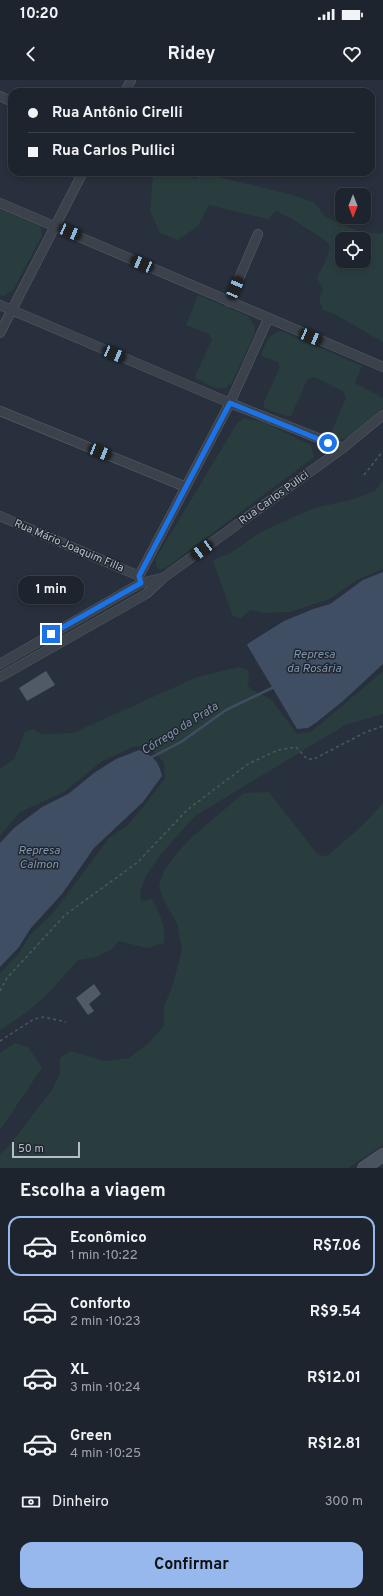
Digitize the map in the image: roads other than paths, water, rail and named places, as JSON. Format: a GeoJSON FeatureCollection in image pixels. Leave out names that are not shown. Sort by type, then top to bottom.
{"type":"FeatureCollection","features":[{"type":"Feature","properties":{"kind":"street"},"geometry":{"type":"LineString","coordinates":[[0,333],[81,176]]}},
{"type":"Feature","properties":{"kind":"street"},"geometry":{"type":"LineString","coordinates":[[0,203],[383,367]]}},
{"type":"Feature","properties":{"kind":"street"},"geometry":{"type":"LineString","coordinates":[[229,302],[258,234]]}},
{"type":"Feature","properties":{"kind":"street"},"geometry":{"type":"LineString","coordinates":[[0,305],[230,403],[343,448]]}},
{"type":"Feature","properties":{"kind":"street"},"geometry":{"type":"LineString","coordinates":[[146,594],[140,579],[230,403],[268,319]]}},
{"type":"Feature","properties":{"kind":"street"},"geometry":{"type":"LineString","coordinates":[[0,411],[186,487]]}},
{"type":"Feature","properties":{"kind":"street","name":"Rua Carlos Pulici"},"geometry":{"type":"LineString","coordinates":[[1,675],[146,594],[163,578],[343,448],[383,415]]}},
{"type":"Feature","properties":{"kind":"street","name":"Rua Mário Joaquim Filla"},"geometry":{"type":"LineString","coordinates":[[0,516],[140,579]]}},
{"type":"Feature","properties":{"kind":"street"},"geometry":{"type":"LineString","coordinates":[[0,664],[140,579],[163,578]]}},
{"type":"Feature","properties":{"kind":"street"},"geometry":{"type":"LineString","coordinates":[[364,1168],[383,1155]]}},
{"type":"Feature","properties":{"kind":"water","name":"Represa da Rosária"},"geometry":{"type":"Polygon","coordinates":[[[383,572],[383,664],[343,701],[317,722],[308,728],[297,729],[247,645],[284,621],[313,609],[330,604],[363,580],[383,572]]]}},
{"type":"Feature","properties":{"kind":"water","name":"Represa Calmon"},"geometry":{"type":"Polygon","coordinates":[[[139,750],[148,754],[157,762],[162,776],[143,802],[94,848],[62,894],[31,928],[19,947],[0,967],[0,843],[14,828],[42,807],[68,794],[94,773],[116,759],[139,750]]]}},
{"type":"Feature","properties":{"kind":"waterway","name":"Córrego da Prata"},"geometry":{"type":"LineString","coordinates":[[150,758],[181,742],[226,710],[274,687]]}}]}
